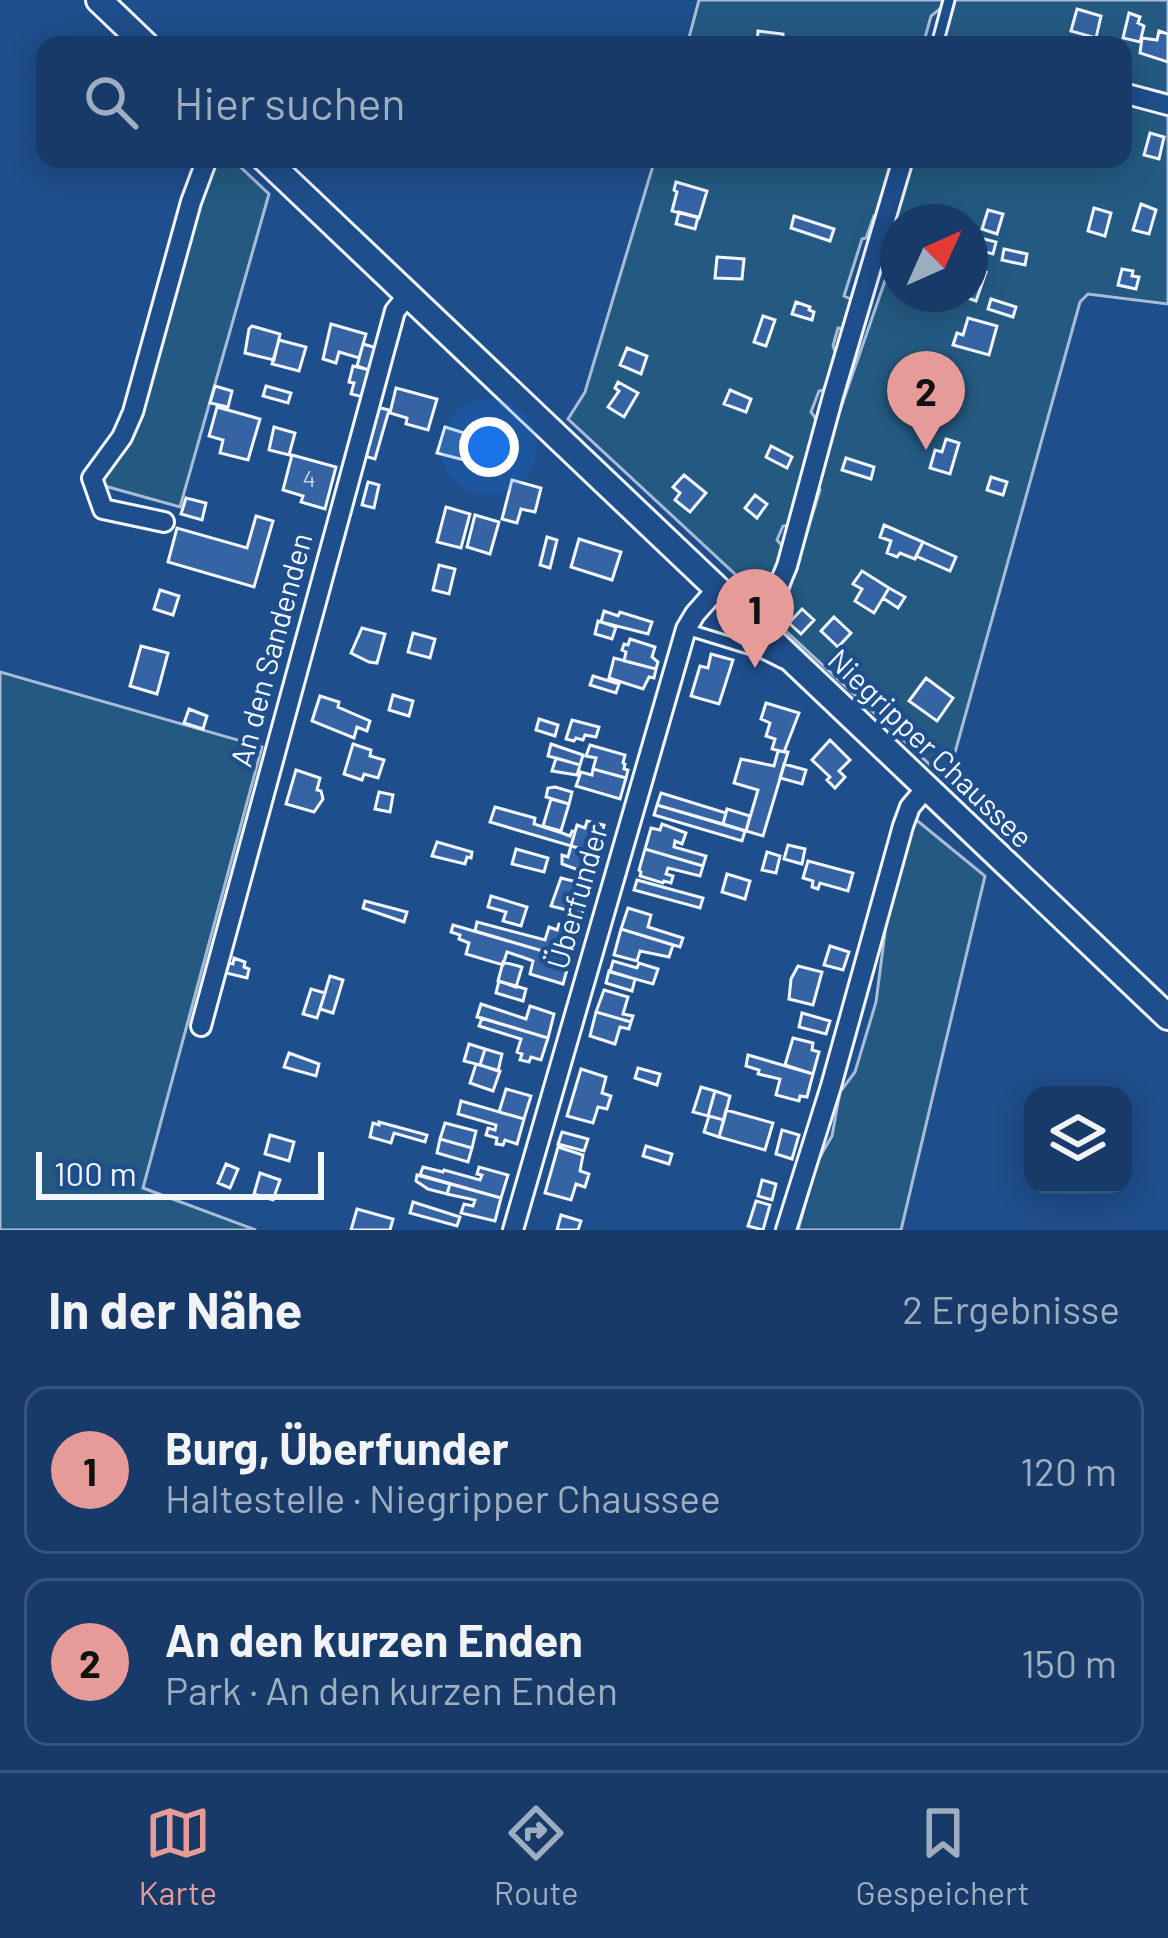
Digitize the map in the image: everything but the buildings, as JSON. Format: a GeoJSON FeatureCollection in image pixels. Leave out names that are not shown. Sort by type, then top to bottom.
{"type":"FeatureCollection","features":[{"type":"Feature","properties":{"kind":"main road"},"geometry":{"type":"LineString","coordinates":[[99,0],[137,36]]}},
{"type":"Feature","properties":{"kind":"main road","name":"Niegripper Chaussee"},"geometry":{"type":"LineString","coordinates":[[275,168],[1168,1017]]}},
{"type":"Feature","properties":{"kind":"street"},"geometry":{"type":"LineString","coordinates":[[1132,95],[1168,105]]}},
{"type":"Feature","properties":{"kind":"street"},"geometry":{"type":"LineString","coordinates":[[164,522],[103,508],[92,478],[122,437],[133,412],[204,168]]}},
{"type":"Feature","properties":{"kind":"street"},"geometry":{"type":"LineString","coordinates":[[755,625],[771,604],[787,566],[900,168]]}},
{"type":"Feature","properties":{"kind":"street","name":"An den Sandenden"},"geometry":{"type":"LineString","coordinates":[[201,1025],[395,311],[407,295]]}},
{"type":"Feature","properties":{"kind":"street","name":"Überfunder"},"geometry":{"type":"LineString","coordinates":[[513,1230],[686,629],[717,589]]}},
{"type":"Feature","properties":{"kind":"street"},"geometry":{"type":"LineString","coordinates":[[786,1230],[903,826],[910,807],[927,787]]}},
{"type":"Feature","properties":{"kind":"lane"},"geometry":{"type":"LineString","coordinates":[[939,36],[949,0]]}},
{"type":"Feature","properties":{"kind":"lane"},"geometry":{"type":"LineString","coordinates":[[686,629],[760,652],[809,675]]}},
{"type":"Feature","properties":{"kind":"shaded area"},"geometry":{"type":"Polygon","coordinates":[[[699,0],[944,0],[931,16],[925,36],[689,36],[699,0]]]}},
{"type":"Feature","properties":{"kind":"shaded area"},"geometry":{"type":"Polygon","coordinates":[[[955,0],[1168,0],[1168,98],[1132,89],[1132,36],[943,36],[955,0]]]}},
{"type":"Feature","properties":{"kind":"shaded area"},"geometry":{"type":"Polygon","coordinates":[[[1132,100],[1168,110],[1168,304],[1088,294],[1080,302],[954,756],[960,782],[982,813],[774,620],[776,609],[785,604],[820,490],[814,486],[834,413],[839,413],[880,295],[880,312],[988,312],[988,204],[895,204],[905,168],[1132,168],[1132,100]]]}},
{"type":"Feature","properties":{"kind":"shaded area"},"geometry":{"type":"Polygon","coordinates":[[[212,168],[242,168],[269,194],[180,507],[101,485],[101,476],[121,451],[193,212],[212,168]]]}},
{"type":"Feature","properties":{"kind":"shaded area"},"geometry":{"type":"Polygon","coordinates":[[[652,168],[895,168],[879,214],[862,239],[844,296],[855,301],[847,330],[838,328],[833,346],[838,359],[828,389],[819,391],[811,412],[819,423],[790,525],[783,526],[777,540],[785,549],[763,600],[568,419],[585,392],[652,168]]]}},
{"type":"Feature","properties":{"kind":"shaded area"},"geometry":{"type":"Polygon","coordinates":[[[0,672],[262,747],[143,1188],[256,1230],[0,1230],[0,672]]]}},
{"type":"Feature","properties":{"kind":"shaded area"},"geometry":{"type":"Polygon","coordinates":[[[914,818],[985,876],[901,1230],[798,1230],[817,1162],[832,1136],[840,1092],[855,1072],[876,1002],[887,917],[914,818]]]}},
{"type":"Feature","properties":{"kind":"place","name":"An den kurzen Enden"},"geometry":{"type":"Point","coordinates":[926,450]}},
{"type":"Feature","properties":{"kind":"place","name":"Burg, Überfunder"},"geometry":{"type":"Point","coordinates":[755,668]}}]}
